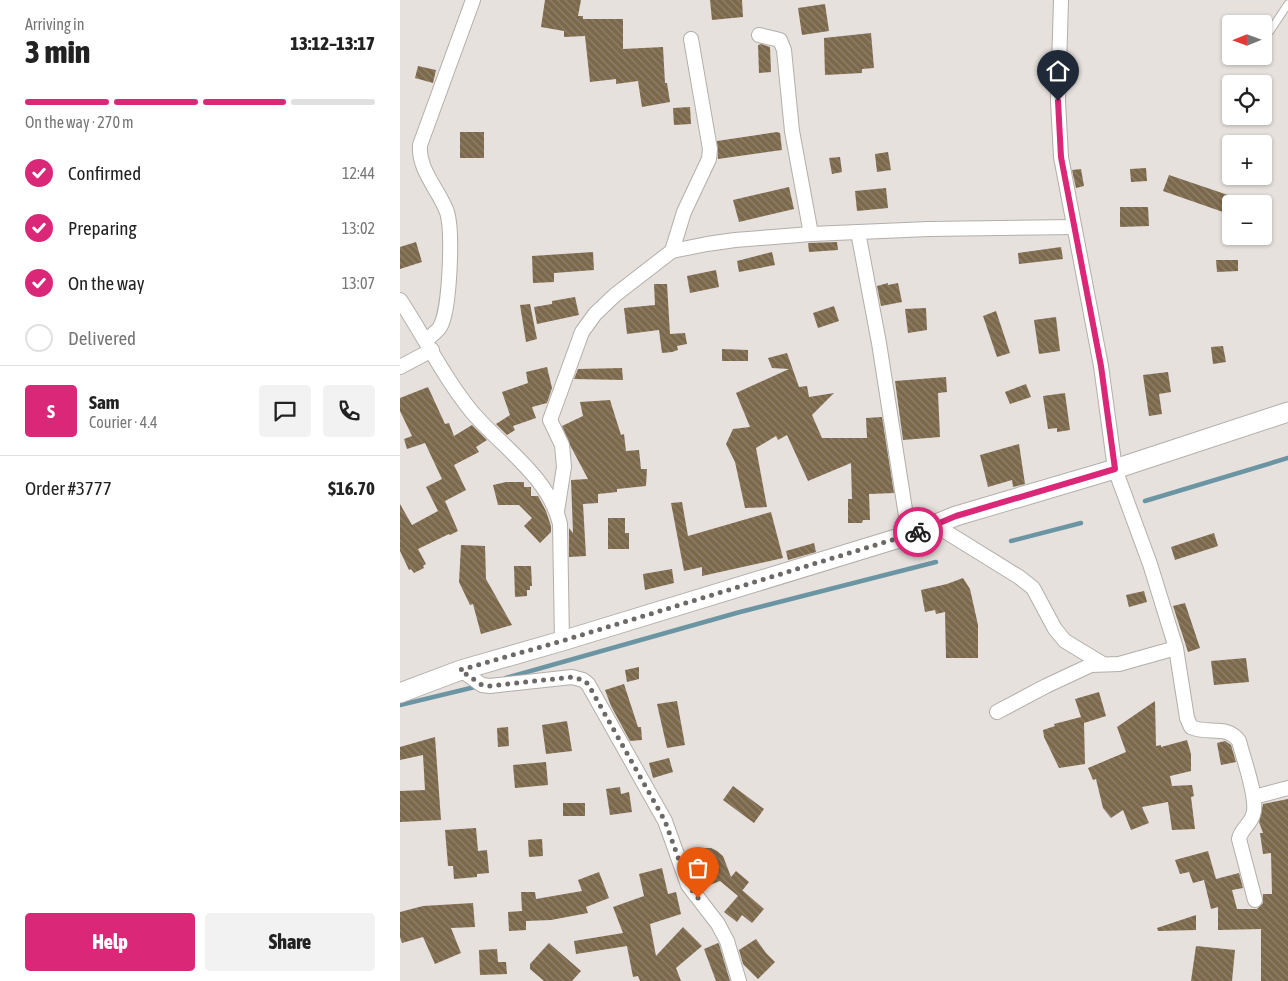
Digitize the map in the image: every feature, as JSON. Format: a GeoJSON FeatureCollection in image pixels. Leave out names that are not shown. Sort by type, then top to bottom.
{"type":"FeatureCollection","features":[{"type":"Feature","properties":{"kind":"street"},"geometry":{"type":"LineString","coordinates":[[400,367],[429,345],[440,327],[446,306],[450,226],[447,212],[422,164],[420,145],[473,0]]}},
{"type":"Feature","properties":{"kind":"street"},"geometry":{"type":"LineString","coordinates":[[1061,0],[1058,101],[1061,157],[1088,289],[1115,469],[1150,564],[1176,648],[1187,718],[1191,727],[1199,730],[1227,731],[1234,734],[1239,741],[1254,797],[1254,814],[1240,832],[1239,839],[1255,900]]}},
{"type":"Feature","properties":{"kind":"street"},"geometry":{"type":"LineString","coordinates":[[759,35],[780,40],[784,50],[792,131],[810,234]]}},
{"type":"Feature","properties":{"kind":"street"},"geometry":{"type":"LineString","coordinates":[[672,251],[684,212],[709,159],[710,149],[691,39]]}},
{"type":"Feature","properties":{"kind":"street"},"geometry":{"type":"LineString","coordinates":[[557,511],[564,467],[562,445],[550,420],[582,332],[595,314],[672,251],[726,241],[810,234],[930,229],[1074,227]]}},
{"type":"Feature","properties":{"kind":"street"},"geometry":{"type":"LineString","coordinates":[[858,232],[879,343],[909,535]]}},
{"type":"Feature","properties":{"kind":"street"},"geometry":{"type":"LineString","coordinates":[[400,300],[472,412],[510,449],[549,496],[557,511],[560,524],[562,641]]}},
{"type":"Feature","properties":{"kind":"street"},"geometry":{"type":"LineString","coordinates":[[400,692],[460,670],[562,641],[909,535],[956,516],[1115,469],[1288,412]]}},
{"type":"Feature","properties":{"kind":"street"},"geometry":{"type":"LineString","coordinates":[[935,525],[1019,576],[1033,588],[1056,629],[1065,641],[1103,664]]}},
{"type":"Feature","properties":{"kind":"street"},"geometry":{"type":"LineString","coordinates":[[997,712],[1091,665],[1129,662],[1176,648]]}},
{"type":"Feature","properties":{"kind":"street"},"geometry":{"type":"LineString","coordinates":[[460,670],[482,685],[490,686],[572,677],[583,680],[588,684],[665,821],[688,885],[718,924],[727,941],[739,981]]}},
{"type":"Feature","properties":{"kind":"street"},"geometry":{"type":"LineString","coordinates":[[1254,797],[1288,788]]}},
{"type":"Feature","properties":{"kind":"lane"},"geometry":{"type":"LineString","coordinates":[[1272,28],[1288,4]]}},
{"type":"Feature","properties":{"kind":"building"},"geometry":{"type":"Polygon","coordinates":[[[545,0],[581,0],[578,16],[583,16],[583,19],[623,19],[623,49],[663,47],[665,83],[667,83],[670,102],[642,107],[638,81],[616,84],[616,79],[590,82],[585,36],[564,37],[564,31],[541,27],[545,0]]]}},
{"type":"Feature","properties":{"kind":"building"},"geometry":{"type":"Polygon","coordinates":[[[710,0],[742,0],[743,17],[712,20],[710,0]]]}},
{"type":"Feature","properties":{"kind":"building"},"geometry":{"type":"Polygon","coordinates":[[[825,4],[829,31],[802,35],[798,8],[825,4]]]}},
{"type":"Feature","properties":{"kind":"building"},"geometry":{"type":"Polygon","coordinates":[[[871,33],[874,68],[862,69],[862,73],[825,75],[824,38],[871,33]]]}},
{"type":"Feature","properties":{"kind":"building"},"geometry":{"type":"Polygon","coordinates":[[[758,45],[770,47],[771,72],[759,73],[758,45]]]}},
{"type":"Feature","properties":{"kind":"building"},"geometry":{"type":"Polygon","coordinates":[[[418,66],[436,70],[433,83],[415,78],[418,66]]]}},
{"type":"Feature","properties":{"kind":"building"},"geometry":{"type":"Polygon","coordinates":[[[690,107],[691,124],[674,125],[673,108],[690,107]]]}},
{"type":"Feature","properties":{"kind":"building"},"geometry":{"type":"Polygon","coordinates":[[[460,132],[484,132],[484,158],[460,158],[460,132]]]}},
{"type":"Feature","properties":{"kind":"building"},"geometry":{"type":"Polygon","coordinates":[[[780,133],[782,150],[718,159],[717,141],[780,133]]]}},
{"type":"Feature","properties":{"kind":"building"},"geometry":{"type":"Polygon","coordinates":[[[888,152],[891,170],[877,172],[875,154],[888,152]]]}},
{"type":"Feature","properties":{"kind":"building"},"geometry":{"type":"Polygon","coordinates":[[[840,157],[842,172],[832,174],[829,158],[840,157]]]}},
{"type":"Feature","properties":{"kind":"building"},"geometry":{"type":"Polygon","coordinates":[[[1146,168],[1147,181],[1131,182],[1130,169],[1146,168]]]}},
{"type":"Feature","properties":{"kind":"building"},"geometry":{"type":"Polygon","coordinates":[[[1081,169],[1084,186],[1076,188],[1072,170],[1081,169]]]}},
{"type":"Feature","properties":{"kind":"building"},"geometry":{"type":"Polygon","coordinates":[[[1169,175],[1228,195],[1222,195],[1222,212],[1163,191],[1169,175]]]}},
{"type":"Feature","properties":{"kind":"building"},"geometry":{"type":"Polygon","coordinates":[[[789,187],[794,209],[739,222],[733,200],[789,187]]]}},
{"type":"Feature","properties":{"kind":"building"},"geometry":{"type":"Polygon","coordinates":[[[886,188],[888,208],[857,211],[855,191],[886,188]]]}},
{"type":"Feature","properties":{"kind":"building"},"geometry":{"type":"Polygon","coordinates":[[[1120,207],[1148,207],[1149,226],[1120,227],[1120,207]]]}},
{"type":"Feature","properties":{"kind":"building"},"geometry":{"type":"Polygon","coordinates":[[[416,242],[422,262],[400,269],[400,247],[416,242]]]}},
{"type":"Feature","properties":{"kind":"building"},"geometry":{"type":"Polygon","coordinates":[[[837,242],[838,250],[809,252],[808,243],[837,242]]]}},
{"type":"Feature","properties":{"kind":"building"},"geometry":{"type":"Polygon","coordinates":[[[1061,247],[1063,259],[1019,264],[1018,253],[1061,247]]]}},
{"type":"Feature","properties":{"kind":"building"},"geometry":{"type":"Polygon","coordinates":[[[593,252],[594,270],[554,273],[554,282],[533,283],[532,256],[593,252]]]}},
{"type":"Feature","properties":{"kind":"building"},"geometry":{"type":"Polygon","coordinates":[[[772,252],[775,265],[739,272],[737,261],[772,252]]]}},
{"type":"Feature","properties":{"kind":"building"},"geometry":{"type":"Polygon","coordinates":[[[1216,260],[1238,260],[1238,271],[1217,272],[1216,260]]]}},
{"type":"Feature","properties":{"kind":"building"},"geometry":{"type":"Polygon","coordinates":[[[716,270],[719,287],[690,293],[687,276],[716,270]]]}},
{"type":"Feature","properties":{"kind":"building"},"geometry":{"type":"Polygon","coordinates":[[[888,283],[888,285],[898,283],[902,302],[881,306],[877,286],[888,283]]]}},
{"type":"Feature","properties":{"kind":"building"},"geometry":{"type":"Polygon","coordinates":[[[654,284],[667,284],[670,334],[685,333],[687,344],[677,346],[678,350],[672,352],[662,353],[659,330],[627,334],[624,308],[655,305],[654,284]]]}},
{"type":"Feature","properties":{"kind":"building"},"geometry":{"type":"Polygon","coordinates":[[[575,297],[579,315],[537,324],[534,307],[552,304],[552,301],[575,297]]]}},
{"type":"Feature","properties":{"kind":"building"},"geometry":{"type":"Polygon","coordinates":[[[530,304],[537,339],[526,342],[520,305],[530,304]]]}},
{"type":"Feature","properties":{"kind":"building"},"geometry":{"type":"Polygon","coordinates":[[[834,306],[839,321],[818,328],[813,313],[834,306]]]}},
{"type":"Feature","properties":{"kind":"building"},"geometry":{"type":"Polygon","coordinates":[[[926,308],[927,330],[908,333],[905,309],[926,308]]]}},
{"type":"Feature","properties":{"kind":"building"},"geometry":{"type":"Polygon","coordinates":[[[996,311],[1010,353],[997,357],[983,316],[996,311]]]}},
{"type":"Feature","properties":{"kind":"building"},"geometry":{"type":"Polygon","coordinates":[[[1056,317],[1060,351],[1039,354],[1034,320],[1056,317]]]}},
{"type":"Feature","properties":{"kind":"building"},"geometry":{"type":"Polygon","coordinates":[[[1223,346],[1226,362],[1213,364],[1211,347],[1223,346]]]}},
{"type":"Feature","properties":{"kind":"building"},"geometry":{"type":"Polygon","coordinates":[[[722,349],[748,350],[748,361],[722,361],[722,349]]]}},
{"type":"Feature","properties":{"kind":"building"},"geometry":{"type":"Polygon","coordinates":[[[787,353],[799,387],[807,386],[809,397],[834,393],[812,415],[822,438],[867,438],[866,418],[882,417],[894,493],[869,494],[870,520],[863,520],[862,523],[848,523],[848,499],[852,499],[851,463],[808,481],[787,435],[778,440],[776,436],[756,448],[767,507],[745,508],[735,462],[726,444],[733,429],[750,427],[736,393],[789,369],[772,368],[768,358],[787,353]]]}},
{"type":"Feature","properties":{"kind":"building"},"geometry":{"type":"Polygon","coordinates":[[[547,367],[552,388],[547,403],[532,407],[536,418],[513,426],[515,430],[507,435],[496,424],[510,415],[502,392],[528,383],[526,372],[547,367]]]}},
{"type":"Feature","properties":{"kind":"building"},"geometry":{"type":"Polygon","coordinates":[[[622,368],[623,380],[574,379],[578,369],[622,368]]]}},
{"type":"Feature","properties":{"kind":"building"},"geometry":{"type":"Polygon","coordinates":[[[1168,372],[1171,392],[1159,394],[1162,414],[1149,416],[1143,375],[1168,372]]]}},
{"type":"Feature","properties":{"kind":"building"},"geometry":{"type":"Polygon","coordinates":[[[946,377],[947,392],[938,393],[940,437],[903,440],[895,381],[946,377]]]}},
{"type":"Feature","properties":{"kind":"building"},"geometry":{"type":"Polygon","coordinates":[[[1026,384],[1031,397],[1010,404],[1005,392],[1026,384]]]}},
{"type":"Feature","properties":{"kind":"building"},"geometry":{"type":"Polygon","coordinates":[[[428,387],[445,424],[449,423],[454,436],[472,425],[487,440],[476,447],[479,452],[454,465],[466,490],[445,501],[458,531],[418,549],[426,564],[423,566],[424,568],[414,573],[411,569],[409,570],[400,551],[400,504],[412,525],[438,511],[426,487],[442,479],[425,443],[407,449],[404,439],[412,436],[400,411],[400,398],[428,387]]]}},
{"type":"Feature","properties":{"kind":"building"},"geometry":{"type":"Polygon","coordinates":[[[1065,393],[1070,430],[1057,432],[1057,428],[1048,429],[1043,396],[1065,393]]]}},
{"type":"Feature","properties":{"kind":"building"},"geometry":{"type":"Polygon","coordinates":[[[610,400],[621,435],[624,434],[626,451],[639,450],[641,469],[647,469],[646,486],[617,489],[617,492],[598,494],[598,503],[583,504],[586,556],[569,557],[569,528],[573,533],[571,480],[588,479],[562,426],[583,416],[580,402],[610,400]]]}},
{"type":"Feature","properties":{"kind":"building"},"geometry":{"type":"Polygon","coordinates":[[[1019,444],[1025,484],[1013,487],[1012,480],[988,487],[980,455],[1019,444]]]}},
{"type":"Feature","properties":{"kind":"building"},"geometry":{"type":"Polygon","coordinates":[[[506,482],[524,482],[524,487],[531,487],[531,496],[538,496],[551,526],[551,532],[540,543],[524,526],[532,518],[519,505],[498,505],[493,485],[506,482]]]}},
{"type":"Feature","properties":{"kind":"building"},"geometry":{"type":"Polygon","coordinates":[[[682,502],[688,536],[771,512],[783,558],[702,576],[702,567],[684,571],[671,503],[682,502]]]}},
{"type":"Feature","properties":{"kind":"building"},"geometry":{"type":"Polygon","coordinates":[[[608,518],[625,518],[625,533],[629,533],[629,549],[608,549],[608,518]]]}},
{"type":"Feature","properties":{"kind":"building"},"geometry":{"type":"Polygon","coordinates":[[[1214,533],[1218,546],[1175,560],[1171,547],[1214,533]]]}},
{"type":"Feature","properties":{"kind":"building"},"geometry":{"type":"Polygon","coordinates":[[[814,543],[816,552],[788,560],[786,551],[814,543]]]}},
{"type":"Feature","properties":{"kind":"building"},"geometry":{"type":"Polygon","coordinates":[[[461,545],[485,546],[486,579],[512,625],[481,634],[473,604],[470,605],[459,582],[461,545]]]}},
{"type":"Feature","properties":{"kind":"building"},"geometry":{"type":"Polygon","coordinates":[[[514,566],[531,566],[532,586],[530,586],[530,590],[527,590],[527,596],[515,597],[514,566]]]}},
{"type":"Feature","properties":{"kind":"building"},"geometry":{"type":"Polygon","coordinates":[[[672,569],[674,583],[645,590],[643,574],[672,569]]]}},
{"type":"Feature","properties":{"kind":"building"},"geometry":{"type":"Polygon","coordinates":[[[963,578],[970,589],[978,625],[978,658],[946,658],[945,612],[936,614],[935,610],[925,612],[921,590],[963,578]]]}},
{"type":"Feature","properties":{"kind":"building"},"geometry":{"type":"Polygon","coordinates":[[[1144,591],[1147,602],[1129,607],[1126,595],[1144,591]]]}},
{"type":"Feature","properties":{"kind":"building"},"geometry":{"type":"Polygon","coordinates":[[[1185,603],[1200,648],[1188,652],[1173,606],[1185,603]]]}},
{"type":"Feature","properties":{"kind":"building"},"geometry":{"type":"Polygon","coordinates":[[[1246,658],[1249,682],[1214,685],[1211,661],[1246,658]]]}},
{"type":"Feature","properties":{"kind":"building"},"geometry":{"type":"Polygon","coordinates":[[[639,667],[639,679],[627,682],[625,670],[639,667]]]}},
{"type":"Feature","properties":{"kind":"building"},"geometry":{"type":"Polygon","coordinates":[[[624,684],[638,727],[641,727],[642,740],[630,741],[611,706],[605,690],[624,684]]]}},
{"type":"Feature","properties":{"kind":"building"},"geometry":{"type":"Polygon","coordinates":[[[1099,692],[1106,716],[1084,723],[1085,764],[1059,768],[1044,737],[1043,730],[1055,726],[1054,724],[1081,717],[1075,699],[1099,692]]]}},
{"type":"Feature","properties":{"kind":"building"},"geometry":{"type":"Polygon","coordinates":[[[677,701],[685,745],[667,748],[657,704],[677,701]]]}},
{"type":"Feature","properties":{"kind":"building"},"geometry":{"type":"Polygon","coordinates":[[[1155,701],[1156,746],[1161,745],[1161,747],[1187,740],[1191,754],[1191,771],[1170,776],[1172,786],[1192,785],[1194,796],[1191,797],[1195,829],[1172,830],[1168,802],[1142,807],[1149,823],[1131,830],[1123,810],[1111,818],[1103,808],[1096,779],[1093,780],[1088,768],[1126,752],[1117,727],[1155,701]]]}},
{"type":"Feature","properties":{"kind":"building"},"geometry":{"type":"Polygon","coordinates":[[[567,721],[572,751],[546,754],[542,725],[567,721]]]}},
{"type":"Feature","properties":{"kind":"building"},"geometry":{"type":"Polygon","coordinates":[[[508,727],[509,746],[498,747],[497,728],[508,727]]]}},
{"type":"Feature","properties":{"kind":"building"},"geometry":{"type":"Polygon","coordinates":[[[435,737],[441,820],[400,822],[400,791],[425,790],[423,755],[400,760],[400,747],[435,737]]]}},
{"type":"Feature","properties":{"kind":"building"},"geometry":{"type":"Polygon","coordinates":[[[1225,741],[1231,745],[1236,762],[1221,765],[1217,743],[1225,741]]]}},
{"type":"Feature","properties":{"kind":"building"},"geometry":{"type":"Polygon","coordinates":[[[669,758],[673,772],[653,778],[649,763],[669,758]]]}},
{"type":"Feature","properties":{"kind":"building"},"geometry":{"type":"Polygon","coordinates":[[[546,762],[548,785],[515,788],[513,765],[546,762]]]}},
{"type":"Feature","properties":{"kind":"building"},"geometry":{"type":"Polygon","coordinates":[[[733,786],[764,809],[754,823],[723,800],[733,786]]]}},
{"type":"Feature","properties":{"kind":"building"},"geometry":{"type":"Polygon","coordinates":[[[620,787],[621,794],[629,792],[632,812],[610,815],[606,789],[620,787]]]}},
{"type":"Feature","properties":{"kind":"building"},"geometry":{"type":"Polygon","coordinates":[[[1288,799],[1288,981],[1261,981],[1261,929],[1218,930],[1218,907],[1211,909],[1204,880],[1193,883],[1189,872],[1180,874],[1175,860],[1208,851],[1216,879],[1239,873],[1243,888],[1232,890],[1237,909],[1257,909],[1263,903],[1263,894],[1272,894],[1271,853],[1263,854],[1260,833],[1263,833],[1259,822],[1263,804],[1288,799]]]}},
{"type":"Feature","properties":{"kind":"building"},"geometry":{"type":"Polygon","coordinates":[[[563,803],[585,803],[585,816],[563,816],[563,803]]]}},
{"type":"Feature","properties":{"kind":"building"},"geometry":{"type":"Polygon","coordinates":[[[476,828],[478,851],[487,850],[489,873],[477,874],[477,877],[454,879],[453,866],[448,866],[445,830],[476,828]]]}},
{"type":"Feature","properties":{"kind":"building"},"geometry":{"type":"Polygon","coordinates":[[[542,839],[543,856],[529,857],[528,840],[542,839]]]}},
{"type":"Feature","properties":{"kind":"building"},"geometry":{"type":"Polygon","coordinates":[[[703,848],[711,848],[723,856],[731,877],[736,871],[749,882],[742,890],[764,909],[752,923],[742,915],[737,922],[724,912],[738,896],[720,881],[710,885],[703,885],[696,881],[689,862],[691,856],[703,848]]]}},
{"type":"Feature","properties":{"kind":"building"},"geometry":{"type":"Polygon","coordinates":[[[662,868],[668,894],[676,892],[681,914],[650,924],[656,956],[683,927],[702,946],[676,968],[681,981],[640,981],[638,976],[633,977],[627,946],[576,954],[574,941],[623,933],[613,907],[644,896],[639,874],[662,868]]]}},
{"type":"Feature","properties":{"kind":"building"},"geometry":{"type":"Polygon","coordinates":[[[599,872],[609,898],[586,907],[588,913],[551,920],[526,921],[526,930],[509,931],[508,912],[522,911],[521,892],[535,892],[536,899],[582,891],[578,880],[599,872]]]}},
{"type":"Feature","properties":{"kind":"building"},"geometry":{"type":"Polygon","coordinates":[[[473,903],[475,927],[451,928],[461,953],[435,964],[423,937],[402,943],[400,937],[400,912],[423,906],[473,903]]]}},
{"type":"Feature","properties":{"kind":"building"},"geometry":{"type":"Polygon","coordinates":[[[1196,915],[1196,930],[1158,931],[1157,928],[1196,915]]]}},
{"type":"Feature","properties":{"kind":"building"},"geometry":{"type":"Polygon","coordinates":[[[756,939],[775,962],[758,979],[743,964],[739,950],[756,939]]]}},
{"type":"Feature","properties":{"kind":"building"},"geometry":{"type":"Polygon","coordinates":[[[549,943],[581,971],[572,981],[544,981],[530,969],[530,964],[549,943]]]}},
{"type":"Feature","properties":{"kind":"building"},"geometry":{"type":"Polygon","coordinates":[[[718,943],[730,981],[716,981],[704,949],[718,943]]]}},
{"type":"Feature","properties":{"kind":"building"},"geometry":{"type":"Polygon","coordinates":[[[1196,946],[1235,950],[1232,981],[1191,981],[1196,946]]]}},
{"type":"Feature","properties":{"kind":"building"},"geometry":{"type":"Polygon","coordinates":[[[497,949],[498,962],[506,962],[507,974],[480,975],[479,950],[497,949]]]}},
{"type":"Feature","properties":{"kind":"waterway"},"geometry":{"type":"LineString","coordinates":[[1145,501],[1288,458]]}},
{"type":"Feature","properties":{"kind":"waterway"},"geometry":{"type":"LineString","coordinates":[[1011,541],[1081,523]]}},
{"type":"Feature","properties":{"kind":"waterway"},"geometry":{"type":"LineString","coordinates":[[506,678],[740,612],[936,562]]}},
{"type":"Feature","properties":{"kind":"waterway"},"geometry":{"type":"LineString","coordinates":[[400,705],[479,686]]}},
{"type":"Feature","properties":{"kind":"way so far"},"geometry":{"type":"LineString","coordinates":[[698,898],[688,885],[665,821],[588,684],[583,680],[572,677],[490,686],[482,685],[460,670],[562,641],[918,532]]}},
{"type":"Feature","properties":{"kind":"route"},"geometry":{"type":"LineString","coordinates":[[918,532],[956,516],[1115,469],[1088,289],[1061,157],[1058,101]]}}]}
